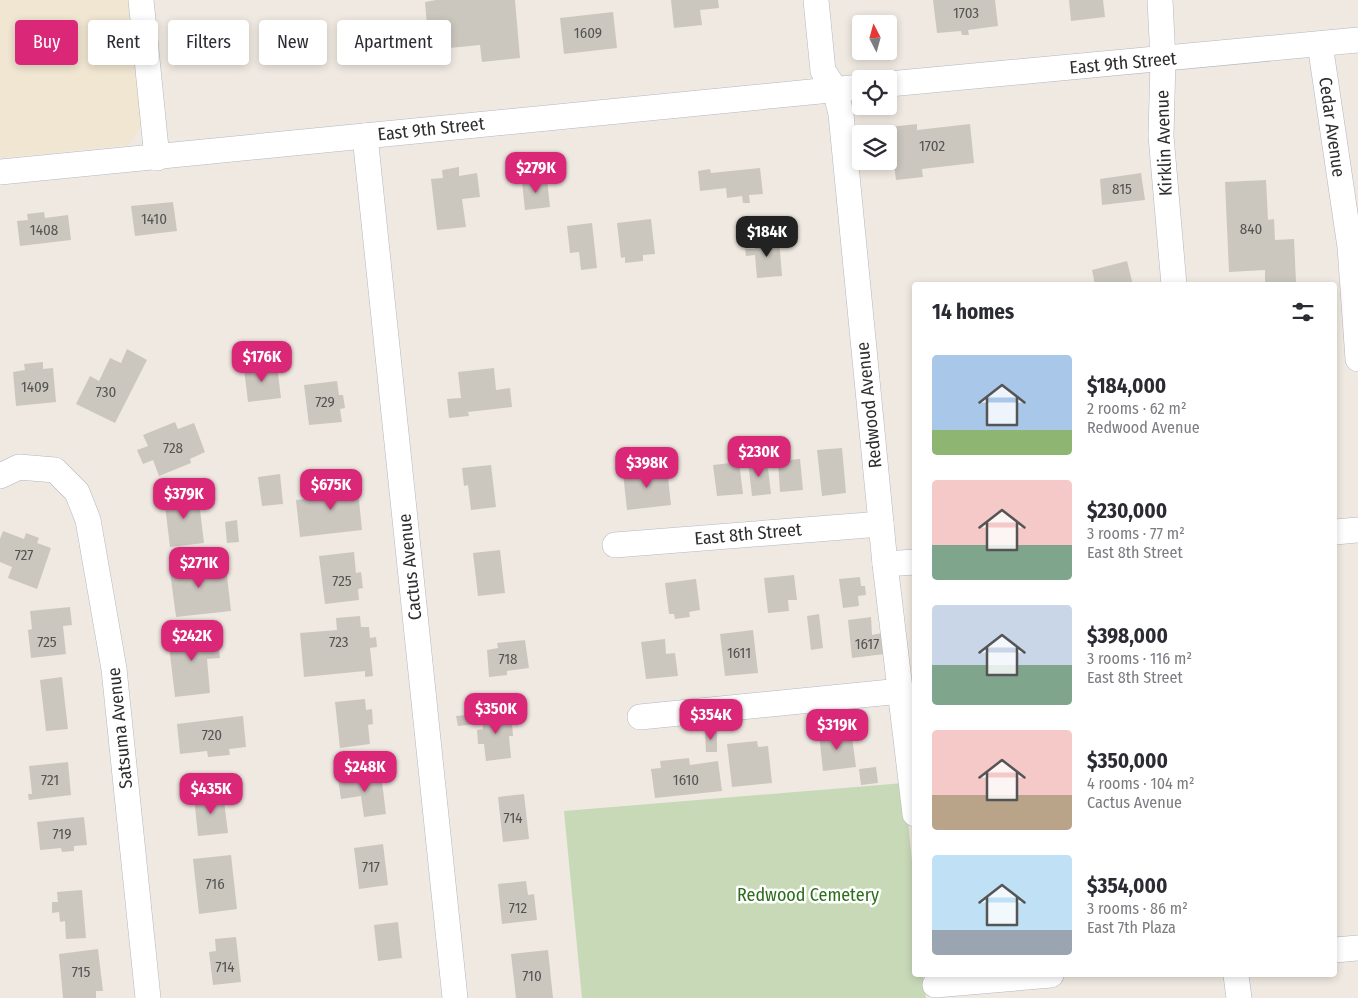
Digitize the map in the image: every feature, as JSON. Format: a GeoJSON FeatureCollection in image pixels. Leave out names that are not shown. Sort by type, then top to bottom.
{"type":"FeatureCollection","features":[{"type":"Feature","properties":{"kind":"street"},"geometry":{"type":"LineString","coordinates":[[141,0],[157,158]]}},
{"type":"Feature","properties":{"kind":"street","name":"Redwood Avenue"},"geometry":{"type":"LineString","coordinates":[[816,0],[822,71],[835,89],[841,114],[885,564],[912,787]]}},
{"type":"Feature","properties":{"kind":"street","name":"Kirklin Avenue"},"geometry":{"type":"LineString","coordinates":[[1160,0],[1163,60],[1161,136],[1174,282]]}},
{"type":"Feature","properties":{"kind":"street","name":"East 9th Street"},"geometry":{"type":"LineString","coordinates":[[897,83],[1163,60],[1358,40]]}},
{"type":"Feature","properties":{"kind":"street","name":"Cedar Avenue"},"geometry":{"type":"LineString","coordinates":[[1320,44],[1350,247],[1358,359]]}},
{"type":"Feature","properties":{"kind":"street","name":"East 9th Street"},"geometry":{"type":"LineString","coordinates":[[0,172],[157,158],[852,88]]}},
{"type":"Feature","properties":{"kind":"street","name":"Cactus Avenue"},"geometry":{"type":"LineString","coordinates":[[365,136],[455,998]]}},
{"type":"Feature","properties":{"kind":"street","name":"Satsuma Avenue"},"geometry":{"type":"LineString","coordinates":[[0,476],[19,467],[54,470],[77,492],[88,520],[114,669],[148,998]]}},
{"type":"Feature","properties":{"kind":"street","name":"East 8th Street"},"geometry":{"type":"LineString","coordinates":[[615,545],[881,524]]}},
{"type":"Feature","properties":{"kind":"street"},"geometry":{"type":"LineString","coordinates":[[1337,532],[1358,530]]}},
{"type":"Feature","properties":{"kind":"street"},"geometry":{"type":"LineString","coordinates":[[885,564],[912,562]]}},
{"type":"Feature","properties":{"kind":"street"},"geometry":{"type":"LineString","coordinates":[[640,717],[901,690]]}},
{"type":"Feature","properties":{"kind":"street"},"geometry":{"type":"LineString","coordinates":[[1337,950],[1358,948]]}},
{"type":"Feature","properties":{"kind":"street"},"geometry":{"type":"LineString","coordinates":[[935,986],[1030,977]]}},
{"type":"Feature","properties":{"kind":"street"},"geometry":{"type":"LineString","coordinates":[[1236,977],[1239,998]]}},
{"type":"Feature","properties":{"kind":"shaded area"},"geometry":{"type":"Polygon","coordinates":[[[0,0],[133,0],[135,20],[88,20],[88,65],[140,65],[146,120],[128,145],[0,158],[0,0]]]}},
{"type":"Feature","properties":{"kind":"green space","name":"Redwood Cemetery"},"geometry":{"type":"Polygon","coordinates":[[[904,783],[912,862],[912,977],[923,977],[926,998],[582,998],[564,811],[904,783]]]}},
{"type":"Feature","properties":{"kind":"building"},"geometry":{"type":"Polygon","coordinates":[[[436,0],[515,0],[520,58],[482,62],[480,45],[451,48],[451,20],[426,20],[425,2],[436,0]]]}},
{"type":"Feature","properties":{"kind":"building"},"geometry":{"type":"Polygon","coordinates":[[[671,0],[718,0],[719,8],[700,10],[702,25],[674,28],[671,0]]]}},
{"type":"Feature","properties":{"kind":"building"},"geometry":{"type":"Polygon","coordinates":[[[933,0],[995,0],[998,26],[968,30],[969,35],[962,35],[961,31],[937,33],[933,0]]]}},
{"type":"Feature","properties":{"kind":"building"},"geometry":{"type":"Polygon","coordinates":[[[1069,0],[1103,0],[1105,17],[1071,21],[1069,0]]]}},
{"type":"Feature","properties":{"kind":"building"},"geometry":{"type":"Polygon","coordinates":[[[613,12],[617,48],[564,54],[560,18],[613,12]]]}},
{"type":"Feature","properties":{"kind":"building"},"geometry":{"type":"Polygon","coordinates":[[[917,124],[917,130],[970,124],[974,163],[922,169],[923,177],[896,180],[895,170],[897,170],[897,126],[917,124]]]}},
{"type":"Feature","properties":{"kind":"building"},"geometry":{"type":"Polygon","coordinates":[[[459,167],[459,176],[477,173],[480,197],[462,199],[466,227],[437,230],[431,179],[443,178],[442,170],[459,167]]]}},
{"type":"Feature","properties":{"kind":"building"},"geometry":{"type":"Polygon","coordinates":[[[760,168],[763,194],[749,195],[750,203],[743,203],[742,196],[727,198],[726,188],[700,191],[698,171],[710,169],[711,173],[760,168]]]}},
{"type":"Feature","properties":{"kind":"building"},"geometry":{"type":"Polygon","coordinates":[[[1141,173],[1145,200],[1102,205],[1100,179],[1141,173]]]}},
{"type":"Feature","properties":{"kind":"building"},"geometry":{"type":"Polygon","coordinates":[[[547,179],[550,207],[525,210],[522,182],[547,179]]]}},
{"type":"Feature","properties":{"kind":"building"},"geometry":{"type":"Polygon","coordinates":[[[1266,180],[1268,220],[1274,219],[1275,240],[1294,239],[1296,282],[1265,282],[1265,270],[1229,272],[1225,182],[1266,180]]]}},
{"type":"Feature","properties":{"kind":"building"},"geometry":{"type":"Polygon","coordinates":[[[173,202],[177,231],[135,236],[131,206],[173,202]]]}},
{"type":"Feature","properties":{"kind":"building"},"geometry":{"type":"Polygon","coordinates":[[[44,212],[45,218],[68,215],[71,240],[20,246],[17,221],[28,220],[27,214],[44,212]]]}},
{"type":"Feature","properties":{"kind":"building"},"geometry":{"type":"Polygon","coordinates":[[[651,219],[655,254],[643,255],[643,261],[625,263],[625,257],[621,258],[617,223],[651,219]]]}},
{"type":"Feature","properties":{"kind":"building"},"geometry":{"type":"Polygon","coordinates":[[[592,223],[597,268],[581,270],[579,252],[570,253],[567,226],[592,223]]]}},
{"type":"Feature","properties":{"kind":"building"},"geometry":{"type":"Polygon","coordinates":[[[779,238],[782,276],[757,278],[755,255],[746,256],[745,249],[755,249],[754,240],[779,238]]]}},
{"type":"Feature","properties":{"kind":"building"},"geometry":{"type":"Polygon","coordinates":[[[1127,261],[1132,282],[1094,282],[1092,270],[1127,261]]]}},
{"type":"Feature","properties":{"kind":"building"},"geometry":{"type":"Polygon","coordinates":[[[127,349],[147,360],[115,423],[76,404],[90,376],[99,381],[110,358],[121,363],[127,349]]]}},
{"type":"Feature","properties":{"kind":"building"},"geometry":{"type":"Polygon","coordinates":[[[43,362],[43,369],[53,368],[56,402],[16,406],[13,372],[25,370],[24,364],[43,362]]]}},
{"type":"Feature","properties":{"kind":"building"},"geometry":{"type":"Polygon","coordinates":[[[277,365],[281,398],[248,402],[244,369],[277,365]]]}},
{"type":"Feature","properties":{"kind":"building"},"geometry":{"type":"Polygon","coordinates":[[[494,368],[496,390],[510,388],[512,407],[468,412],[469,416],[449,418],[447,399],[461,398],[458,372],[494,368]]]}},
{"type":"Feature","properties":{"kind":"building"},"geometry":{"type":"Polygon","coordinates":[[[337,381],[339,395],[343,395],[345,408],[340,409],[342,422],[309,425],[304,385],[337,381]]]}},
{"type":"Feature","properties":{"kind":"building"},"geometry":{"type":"Polygon","coordinates":[[[175,422],[178,429],[194,423],[205,452],[190,459],[191,463],[159,476],[153,460],[143,464],[137,450],[148,446],[143,435],[175,422]]]}},
{"type":"Feature","properties":{"kind":"building"},"geometry":{"type":"Polygon","coordinates":[[[770,444],[771,454],[762,455],[761,445],[770,444]]]}},
{"type":"Feature","properties":{"kind":"building"},"geometry":{"type":"Polygon","coordinates":[[[842,448],[846,493],[822,496],[817,450],[842,448]]]}},
{"type":"Feature","properties":{"kind":"building"},"geometry":{"type":"Polygon","coordinates":[[[800,459],[803,490],[780,492],[778,461],[800,459]]]}},
{"type":"Feature","properties":{"kind":"building"},"geometry":{"type":"Polygon","coordinates":[[[767,460],[771,494],[752,496],[748,462],[767,460]]]}},
{"type":"Feature","properties":{"kind":"building"},"geometry":{"type":"Polygon","coordinates":[[[739,462],[743,494],[717,496],[713,465],[739,462]]]}},
{"type":"Feature","properties":{"kind":"building"},"geometry":{"type":"Polygon","coordinates":[[[491,465],[496,507],[471,510],[468,485],[464,486],[462,468],[491,465]]]}},
{"type":"Feature","properties":{"kind":"building"},"geometry":{"type":"Polygon","coordinates":[[[667,468],[671,505],[627,510],[623,473],[667,468]]]}},
{"type":"Feature","properties":{"kind":"building"},"geometry":{"type":"Polygon","coordinates":[[[280,474],[283,504],[262,506],[258,477],[280,474]]]}},
{"type":"Feature","properties":{"kind":"building"},"geometry":{"type":"Polygon","coordinates":[[[357,481],[362,530],[300,537],[296,500],[315,498],[314,490],[327,489],[327,484],[357,481]]]}},
{"type":"Feature","properties":{"kind":"building"},"geometry":{"type":"Polygon","coordinates":[[[198,493],[204,543],[170,547],[164,497],[198,493]]]}},
{"type":"Feature","properties":{"kind":"building"},"geometry":{"type":"Polygon","coordinates":[[[237,520],[239,542],[227,543],[225,522],[237,520]]]}},
{"type":"Feature","properties":{"kind":"building"},"geometry":{"type":"Polygon","coordinates":[[[3,531],[24,539],[26,533],[39,538],[37,543],[51,548],[37,589],[8,578],[12,567],[0,562],[0,539],[3,531]]]}},
{"type":"Feature","properties":{"kind":"building"},"geometry":{"type":"Polygon","coordinates":[[[500,550],[505,593],[478,596],[473,553],[500,550]]]}},
{"type":"Feature","properties":{"kind":"building"},"geometry":{"type":"Polygon","coordinates":[[[354,552],[356,573],[361,572],[363,588],[358,589],[359,600],[325,604],[319,556],[354,552]]]}},
{"type":"Feature","properties":{"kind":"building"},"geometry":{"type":"Polygon","coordinates":[[[201,560],[202,570],[226,567],[231,611],[176,617],[169,564],[201,560]]]}},
{"type":"Feature","properties":{"kind":"building"},"geometry":{"type":"Polygon","coordinates":[[[794,575],[797,600],[788,600],[789,611],[768,613],[764,578],[794,575]]]}},
{"type":"Feature","properties":{"kind":"building"},"geometry":{"type":"Polygon","coordinates":[[[860,577],[861,586],[865,586],[866,595],[858,596],[859,606],[843,608],[839,579],[860,577]]]}},
{"type":"Feature","properties":{"kind":"building"},"geometry":{"type":"Polygon","coordinates":[[[696,579],[700,610],[689,612],[690,617],[675,619],[674,614],[669,614],[665,583],[696,579]]]}},
{"type":"Feature","properties":{"kind":"building"},"geometry":{"type":"Polygon","coordinates":[[[70,607],[72,625],[63,626],[66,654],[31,658],[28,630],[32,629],[30,611],[70,607]]]}},
{"type":"Feature","properties":{"kind":"building"},"geometry":{"type":"Polygon","coordinates":[[[819,614],[823,648],[811,650],[807,616],[819,614]]]}},
{"type":"Feature","properties":{"kind":"building"},"geometry":{"type":"Polygon","coordinates":[[[360,616],[361,627],[369,627],[370,638],[376,637],[377,647],[370,648],[373,676],[365,677],[365,671],[304,677],[300,633],[337,630],[336,618],[360,616]]]}},
{"type":"Feature","properties":{"kind":"building"},"geometry":{"type":"Polygon","coordinates":[[[871,617],[872,635],[882,633],[885,654],[852,658],[848,620],[871,617]]]}},
{"type":"Feature","properties":{"kind":"building"},"geometry":{"type":"Polygon","coordinates":[[[753,630],[758,673],[725,676],[720,634],[753,630]]]}},
{"type":"Feature","properties":{"kind":"building"},"geometry":{"type":"Polygon","coordinates":[[[217,632],[220,658],[207,659],[210,693],[175,697],[168,637],[217,632]]]}},
{"type":"Feature","properties":{"kind":"building"},"geometry":{"type":"Polygon","coordinates":[[[665,639],[666,654],[675,653],[678,676],[646,679],[641,642],[665,639]]]}},
{"type":"Feature","properties":{"kind":"building"},"geometry":{"type":"Polygon","coordinates":[[[525,640],[529,668],[507,671],[507,675],[489,677],[487,650],[498,648],[497,643],[525,640]]]}},
{"type":"Feature","properties":{"kind":"building"},"geometry":{"type":"Polygon","coordinates":[[[62,677],[68,729],[46,731],[40,680],[62,677]]]}},
{"type":"Feature","properties":{"kind":"building"},"geometry":{"type":"Polygon","coordinates":[[[365,699],[366,710],[372,709],[373,724],[368,725],[370,744],[340,748],[335,702],[365,699]]]}},
{"type":"Feature","properties":{"kind":"building"},"geometry":{"type":"Polygon","coordinates":[[[511,710],[513,736],[509,736],[511,758],[486,761],[484,744],[478,744],[477,730],[483,729],[481,714],[511,710]]]}},
{"type":"Feature","properties":{"kind":"building"},"geometry":{"type":"Polygon","coordinates":[[[477,714],[478,724],[458,726],[456,716],[477,714]]]}},
{"type":"Feature","properties":{"kind":"building"},"geometry":{"type":"Polygon","coordinates":[[[243,716],[246,747],[229,749],[230,755],[208,757],[207,751],[180,754],[177,724],[243,716]]]}},
{"type":"Feature","properties":{"kind":"building"},"geometry":{"type":"Polygon","coordinates":[[[851,730],[856,767],[823,771],[819,734],[851,730]]]}},
{"type":"Feature","properties":{"kind":"building"},"geometry":{"type":"Polygon","coordinates":[[[705,731],[717,731],[717,752],[706,752],[705,731]]]}},
{"type":"Feature","properties":{"kind":"building"},"geometry":{"type":"Polygon","coordinates":[[[757,741],[758,747],[768,746],[772,783],[732,787],[727,744],[757,741]]]}},
{"type":"Feature","properties":{"kind":"building"},"geometry":{"type":"Polygon","coordinates":[[[689,758],[690,765],[718,761],[722,791],[655,798],[651,769],[661,768],[660,761],[689,758]]]}},
{"type":"Feature","properties":{"kind":"building"},"geometry":{"type":"Polygon","coordinates":[[[68,762],[71,795],[29,800],[28,794],[32,794],[29,766],[68,762]]]}},
{"type":"Feature","properties":{"kind":"building"},"geometry":{"type":"Polygon","coordinates":[[[876,767],[878,783],[861,785],[859,769],[876,767]]]}},
{"type":"Feature","properties":{"kind":"building"},"geometry":{"type":"Polygon","coordinates":[[[381,774],[386,814],[364,817],[361,796],[341,799],[338,779],[381,774]]]}},
{"type":"Feature","properties":{"kind":"building"},"geometry":{"type":"Polygon","coordinates":[[[223,793],[228,833],[198,836],[194,797],[223,793]]]}},
{"type":"Feature","properties":{"kind":"building"},"geometry":{"type":"Polygon","coordinates":[[[524,794],[529,839],[503,842],[498,797],[524,794]]]}},
{"type":"Feature","properties":{"kind":"building"},"geometry":{"type":"Polygon","coordinates":[[[84,817],[87,845],[74,846],[74,851],[62,852],[61,848],[40,850],[37,822],[84,817]]]}},
{"type":"Feature","properties":{"kind":"building"},"geometry":{"type":"Polygon","coordinates":[[[383,844],[388,885],[359,889],[354,848],[383,844]]]}},
{"type":"Feature","properties":{"kind":"building"},"geometry":{"type":"Polygon","coordinates":[[[231,855],[237,909],[199,914],[193,859],[231,855]]]}},
{"type":"Feature","properties":{"kind":"building"},"geometry":{"type":"Polygon","coordinates":[[[526,881],[528,895],[534,894],[537,920],[502,924],[498,884],[526,881]]]}},
{"type":"Feature","properties":{"kind":"building"},"geometry":{"type":"Polygon","coordinates":[[[82,890],[86,938],[66,939],[65,921],[60,922],[59,912],[52,913],[52,902],[58,902],[57,892],[82,890]]]}},
{"type":"Feature","properties":{"kind":"building"},"geometry":{"type":"Polygon","coordinates":[[[398,922],[402,958],[378,961],[374,925],[398,922]]]}},
{"type":"Feature","properties":{"kind":"building"},"geometry":{"type":"Polygon","coordinates":[[[236,937],[241,982],[213,985],[209,952],[216,951],[215,939],[236,937]]]}},
{"type":"Feature","properties":{"kind":"building"},"geometry":{"type":"Polygon","coordinates":[[[98,949],[103,991],[96,991],[96,998],[63,998],[59,954],[98,949]]]}},
{"type":"Feature","properties":{"kind":"building"},"geometry":{"type":"Polygon","coordinates":[[[548,950],[553,998],[516,998],[511,954],[548,950]]]}}]}
